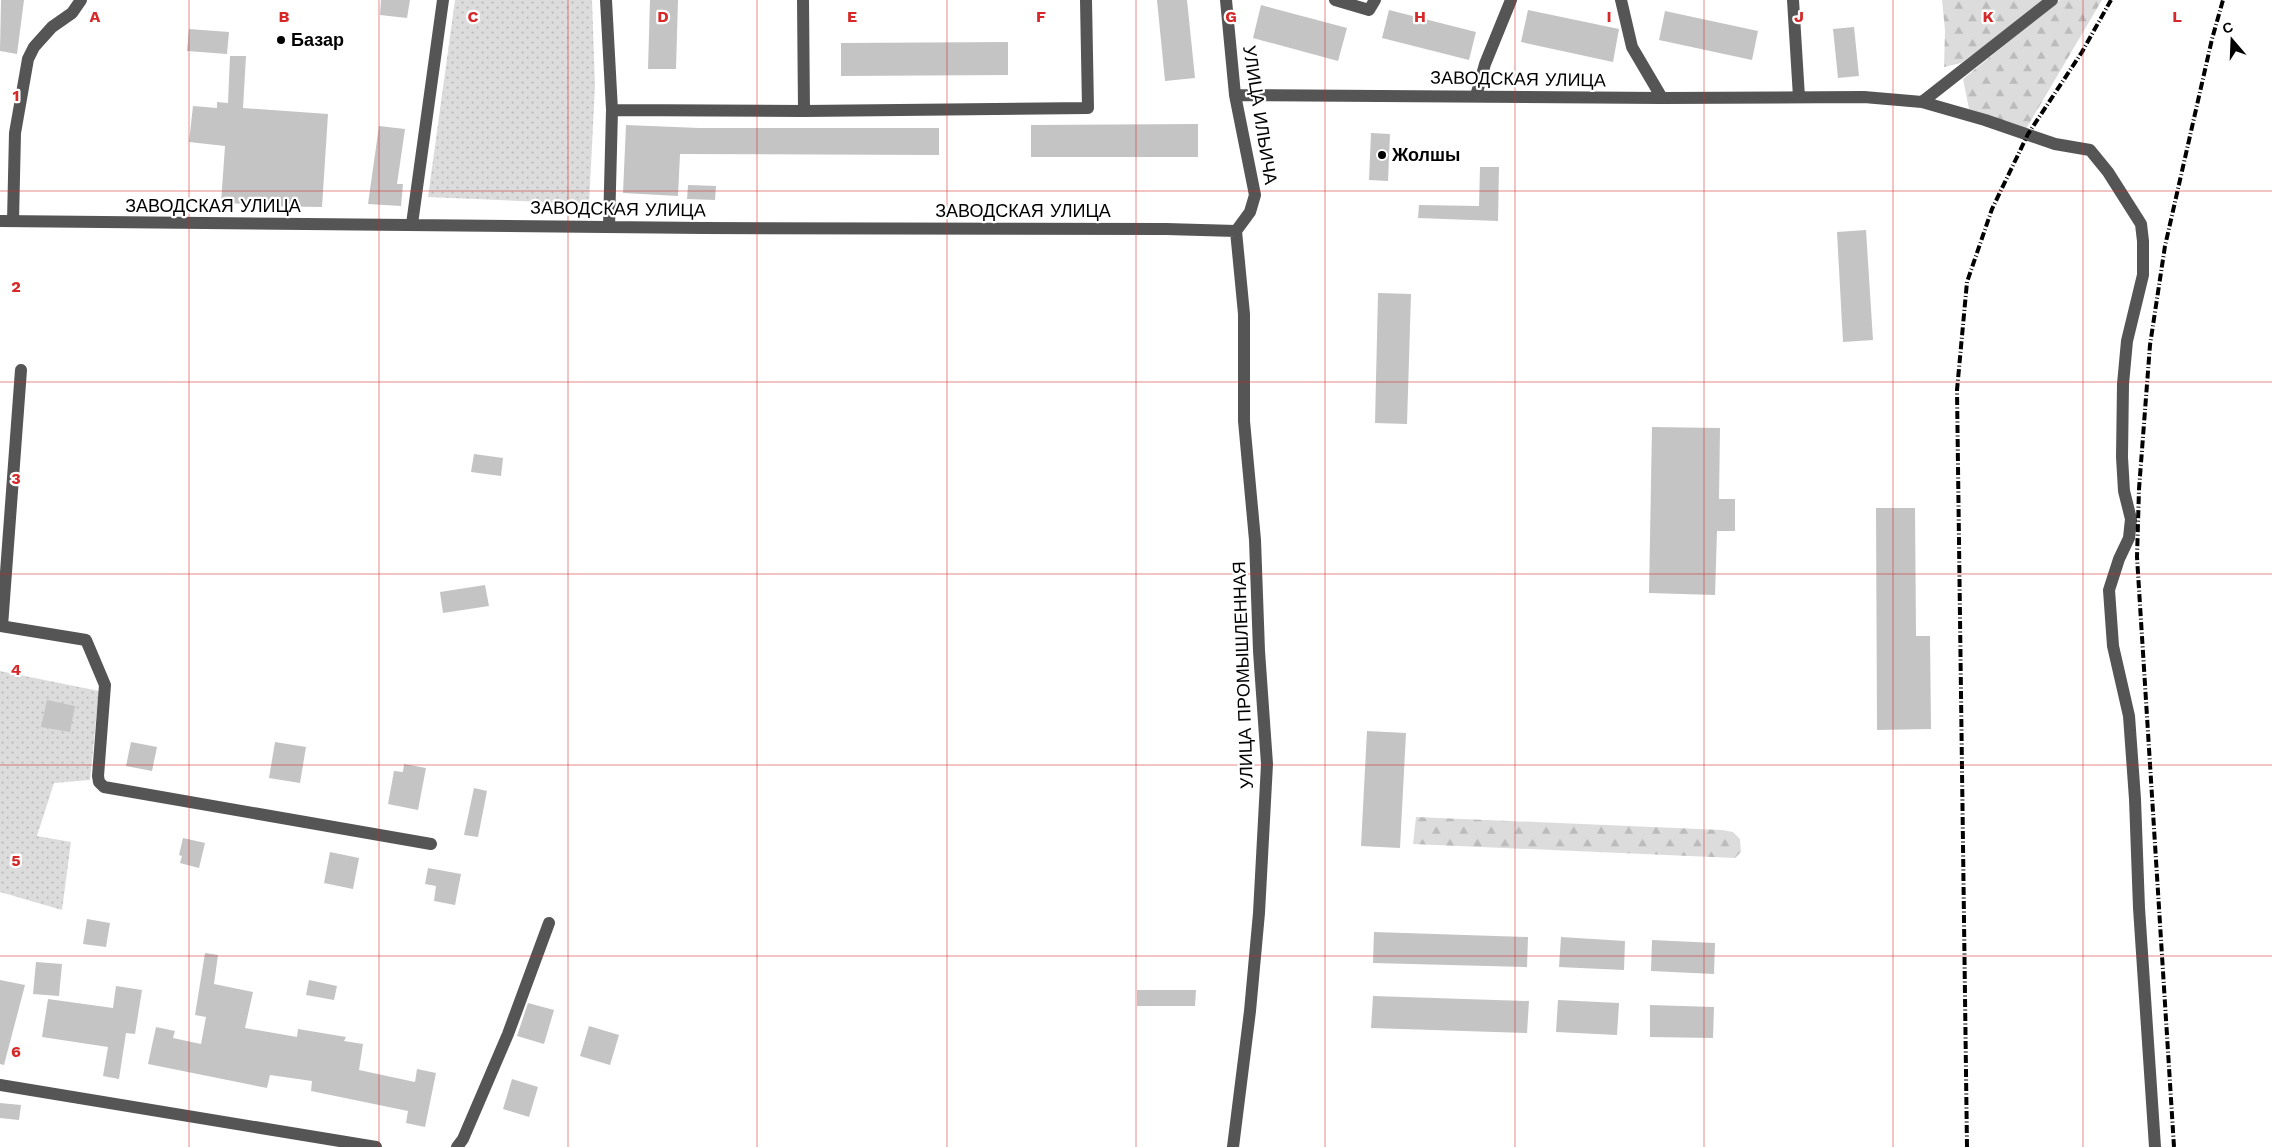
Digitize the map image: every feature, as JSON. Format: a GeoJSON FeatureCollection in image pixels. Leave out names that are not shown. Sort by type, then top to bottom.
{"type":"FeatureCollection","features":[{"type":"Feature","properties":{"kind":"street"},"geometry":{"type":"LineString","coordinates":[[6,221],[15,133],[28,59],[34,47],[52,27],[72,13],[81,0]]}},
{"type":"Feature","properties":{"kind":"street"},"geometry":{"type":"LineString","coordinates":[[412,224],[443,0]]}},
{"type":"Feature","properties":{"kind":"street"},"geometry":{"type":"LineString","coordinates":[[606,0],[612,110],[609,227]]}},
{"type":"Feature","properties":{"kind":"street"},"geometry":{"type":"LineString","coordinates":[[803,0],[804,112]]}},
{"type":"Feature","properties":{"kind":"street"},"geometry":{"type":"LineString","coordinates":[[612,110],[804,112],[1088,108],[1086,0]]}},
{"type":"Feature","properties":{"kind":"street","name":"УЛИЦА ИЛЬИЧА"},"geometry":{"type":"LineString","coordinates":[[1226,0],[1235,95],[1255,195],[1250,212],[1236,231]]}},
{"type":"Feature","properties":{"kind":"street"},"geometry":{"type":"LineString","coordinates":[[1335,0],[1369,10],[1375,0]]}},
{"type":"Feature","properties":{"kind":"street"},"geometry":{"type":"LineString","coordinates":[[1476,96],[1485,64],[1511,0]]}},
{"type":"Feature","properties":{"kind":"street"},"geometry":{"type":"LineString","coordinates":[[1621,0],[1632,47],[1662,98]]}},
{"type":"Feature","properties":{"kind":"street"},"geometry":{"type":"LineString","coordinates":[[1793,0],[1799,97]]}},
{"type":"Feature","properties":{"kind":"street"},"geometry":{"type":"LineString","coordinates":[[1922,102],[2052,0]]}},
{"type":"Feature","properties":{"kind":"street","name":"ЗАВОДСКАЯ УЛИЦА"},"geometry":{"type":"LineString","coordinates":[[1235,95],[1662,98],[1864,97],[1922,102],[1985,120],[2055,144],[2090,150],[2108,172],[2141,224],[2143,241],[2143,275],[2127,341],[2123,384],[2122,456],[2124,491],[2131,519],[2129,538],[2119,559],[2109,590],[2113,646],[2129,716],[2136,799],[2139,908],[2155,1147]]}},
{"type":"Feature","properties":{"kind":"street","name":"ЗАВОДСКАЯ УЛИЦА"},"geometry":{"type":"LineString","coordinates":[[6,221],[1236,231]]}},
{"type":"Feature","properties":{"kind":"street","name":"УЛИЦА ПРОМЫШЛЕННАЯ"},"geometry":{"type":"LineString","coordinates":[[1233,1147],[1250,1011],[1259,913],[1267,764],[1259,652],[1255,540],[1244,421],[1244,314],[1236,231]]}},
{"type":"Feature","properties":{"kind":"street"},"geometry":{"type":"LineString","coordinates":[[21,370],[1,626],[86,640],[105,686],[99,782],[104,787],[431,844]]}},
{"type":"Feature","properties":{"kind":"street"},"geometry":{"type":"LineString","coordinates":[[457,1147],[463,1139],[508,1034],[549,923]]}},
{"type":"Feature","properties":{"kind":"street"},"geometry":{"type":"LineString","coordinates":[[0,1085],[376,1147]]}},
{"type":"Feature","properties":{"kind":"green space"},"geometry":{"type":"Polygon","coordinates":[[[455,0],[592,0],[595,86],[589,204],[428,197],[455,0]]]}},
{"type":"Feature","properties":{"kind":"green space"},"geometry":{"type":"Polygon","coordinates":[[[1942,0],[2047,0],[1961,63],[1944,67],[1945,30],[1942,0]]]}},
{"type":"Feature","properties":{"kind":"green space"},"geometry":{"type":"Polygon","coordinates":[[[2060,0],[2102,0],[2026,129],[1969,109],[1963,79],[2060,0]]]}},
{"type":"Feature","properties":{"kind":"green space"},"geometry":{"type":"Polygon","coordinates":[[[0,671],[99,691],[90,780],[54,783],[37,836],[71,842],[62,910],[0,892],[0,671]]]}},
{"type":"Feature","properties":{"kind":"green space"},"geometry":{"type":"Polygon","coordinates":[[[1416,817],[1722,830],[1733,832],[1740,839],[1741,852],[1735,858],[1413,844],[1416,817]]]}},
{"type":"Feature","properties":{"kind":"building"},"geometry":{"type":"Polygon","coordinates":[[[1,0],[24,0],[17,54],[0,51],[1,0]]]}},
{"type":"Feature","properties":{"kind":"building"},"geometry":{"type":"Polygon","coordinates":[[[381,0],[410,0],[407,18],[380,15],[381,0]]]}},
{"type":"Feature","properties":{"kind":"building"},"geometry":{"type":"Polygon","coordinates":[[[650,0],[678,0],[676,69],[648,69],[650,0]]]}},
{"type":"Feature","properties":{"kind":"building"},"geometry":{"type":"Polygon","coordinates":[[[1157,0],[1187,0],[1195,78],[1165,81],[1157,0]]]}},
{"type":"Feature","properties":{"kind":"building"},"geometry":{"type":"Polygon","coordinates":[[[1261,5],[1347,28],[1338,61],[1253,38],[1261,5]]]}},
{"type":"Feature","properties":{"kind":"building"},"geometry":{"type":"Polygon","coordinates":[[[1389,10],[1476,32],[1469,60],[1382,38],[1389,10]]]}},
{"type":"Feature","properties":{"kind":"building"},"geometry":{"type":"Polygon","coordinates":[[[1528,10],[1619,29],[1613,62],[1521,42],[1528,10]]]}},
{"type":"Feature","properties":{"kind":"building"},"geometry":{"type":"Polygon","coordinates":[[[1665,11],[1758,31],[1752,60],[1659,40],[1665,11]]]}},
{"type":"Feature","properties":{"kind":"building"},"geometry":{"type":"Polygon","coordinates":[[[1854,27],[1859,76],[1838,78],[1833,29],[1854,27]]]}},
{"type":"Feature","properties":{"kind":"building"},"geometry":{"type":"Polygon","coordinates":[[[189,29],[229,32],[227,54],[187,51],[189,29]]]}},
{"type":"Feature","properties":{"kind":"building"},"geometry":{"type":"Polygon","coordinates":[[[1008,42],[1008,75],[841,76],[841,43],[1008,42]]]}},
{"type":"Feature","properties":{"kind":"building"},"geometry":{"type":"Polygon","coordinates":[[[230,56],[246,56],[243,108],[328,114],[322,207],[251,206],[251,204],[221,203],[225,146],[189,142],[193,106],[217,108],[217,102],[228,103],[230,56]]]}},
{"type":"Feature","properties":{"kind":"building"},"geometry":{"type":"Polygon","coordinates":[[[1198,124],[1198,157],[1031,157],[1031,125],[1198,124]]]}},
{"type":"Feature","properties":{"kind":"building"},"geometry":{"type":"Polygon","coordinates":[[[626,125],[699,128],[939,128],[939,155],[680,154],[678,196],[623,193],[626,125]]]}},
{"type":"Feature","properties":{"kind":"building"},"geometry":{"type":"Polygon","coordinates":[[[379,126],[405,129],[397,184],[403,184],[401,206],[368,204],[379,126]]]}},
{"type":"Feature","properties":{"kind":"building"},"geometry":{"type":"Polygon","coordinates":[[[1371,133],[1390,134],[1388,181],[1369,180],[1371,133]]]}},
{"type":"Feature","properties":{"kind":"building"},"geometry":{"type":"Polygon","coordinates":[[[1480,167],[1499,167],[1498,221],[1418,218],[1419,205],[1479,206],[1480,167]]]}},
{"type":"Feature","properties":{"kind":"building"},"geometry":{"type":"Polygon","coordinates":[[[688,185],[716,186],[715,200],[687,199],[688,185]]]}},
{"type":"Feature","properties":{"kind":"building"},"geometry":{"type":"Polygon","coordinates":[[[1866,230],[1873,340],[1843,342],[1837,232],[1866,230]]]}},
{"type":"Feature","properties":{"kind":"building"},"geometry":{"type":"Polygon","coordinates":[[[1378,293],[1411,294],[1407,424],[1375,423],[1378,293]]]}},
{"type":"Feature","properties":{"kind":"building"},"geometry":{"type":"Polygon","coordinates":[[[1652,427],[1720,428],[1719,499],[1735,499],[1735,531],[1717,531],[1715,595],[1649,593],[1652,427]]]}},
{"type":"Feature","properties":{"kind":"building"},"geometry":{"type":"Polygon","coordinates":[[[474,454],[503,458],[501,476],[471,472],[474,454]]]}},
{"type":"Feature","properties":{"kind":"building"},"geometry":{"type":"Polygon","coordinates":[[[1876,508],[1915,508],[1916,636],[1930,636],[1931,729],[1877,730],[1876,508]]]}},
{"type":"Feature","properties":{"kind":"building"},"geometry":{"type":"Polygon","coordinates":[[[485,585],[489,606],[443,613],[440,592],[485,585]]]}},
{"type":"Feature","properties":{"kind":"building"},"geometry":{"type":"Polygon","coordinates":[[[47,700],[75,706],[70,732],[41,727],[47,700]]]}},
{"type":"Feature","properties":{"kind":"building"},"geometry":{"type":"Polygon","coordinates":[[[1367,731],[1406,733],[1400,848],[1361,846],[1367,731]]]}},
{"type":"Feature","properties":{"kind":"building"},"geometry":{"type":"Polygon","coordinates":[[[131,742],[157,747],[152,771],[126,766],[131,742]]]}},
{"type":"Feature","properties":{"kind":"building"},"geometry":{"type":"Polygon","coordinates":[[[275,742],[306,747],[300,783],[269,778],[275,742]]]}},
{"type":"Feature","properties":{"kind":"building"},"geometry":{"type":"Polygon","coordinates":[[[404,764],[426,768],[418,810],[388,804],[394,771],[403,772],[404,764]]]}},
{"type":"Feature","properties":{"kind":"building"},"geometry":{"type":"Polygon","coordinates":[[[474,788],[487,791],[478,837],[464,835],[474,788]]]}},
{"type":"Feature","properties":{"kind":"building"},"geometry":{"type":"Polygon","coordinates":[[[183,838],[205,843],[199,868],[180,863],[182,856],[179,855],[183,838]]]}},
{"type":"Feature","properties":{"kind":"building"},"geometry":{"type":"Polygon","coordinates":[[[330,852],[359,858],[353,889],[324,883],[330,852]]]}},
{"type":"Feature","properties":{"kind":"building"},"geometry":{"type":"Polygon","coordinates":[[[428,868],[461,874],[455,905],[434,901],[436,886],[425,884],[428,868]]]}},
{"type":"Feature","properties":{"kind":"building"},"geometry":{"type":"Polygon","coordinates":[[[87,919],[110,923],[106,947],[83,944],[87,919]]]}},
{"type":"Feature","properties":{"kind":"building"},"geometry":{"type":"Polygon","coordinates":[[[1374,932],[1528,937],[1527,967],[1373,963],[1374,932]]]}},
{"type":"Feature","properties":{"kind":"building"},"geometry":{"type":"Polygon","coordinates":[[[1561,937],[1625,941],[1624,970],[1559,967],[1561,937]]]}},
{"type":"Feature","properties":{"kind":"building"},"geometry":{"type":"Polygon","coordinates":[[[1652,940],[1715,943],[1714,974],[1651,971],[1652,940]]]}},
{"type":"Feature","properties":{"kind":"building"},"geometry":{"type":"Polygon","coordinates":[[[205,953],[218,955],[214,984],[253,992],[245,1028],[297,1037],[298,1029],[346,1037],[344,1041],[363,1044],[359,1070],[415,1082],[417,1069],[436,1073],[425,1127],[406,1123],[408,1111],[311,1091],[312,1081],[270,1075],[267,1088],[148,1064],[156,1027],[175,1031],[173,1038],[201,1044],[206,1017],[195,1015],[205,953]]]}},
{"type":"Feature","properties":{"kind":"building"},"geometry":{"type":"Polygon","coordinates":[[[36,962],[62,964],[59,996],[33,994],[36,962]]]}},
{"type":"Feature","properties":{"kind":"building"},"geometry":{"type":"Polygon","coordinates":[[[0,980],[25,985],[4,1065],[0,1064],[0,980]]]}},
{"type":"Feature","properties":{"kind":"building"},"geometry":{"type":"Polygon","coordinates":[[[309,980],[337,986],[334,1000],[306,995],[309,980]]]}},
{"type":"Feature","properties":{"kind":"building"},"geometry":{"type":"Polygon","coordinates":[[[116,986],[142,990],[135,1034],[126,1033],[119,1079],[103,1076],[108,1047],[42,1037],[48,999],[113,1008],[116,986]]]}},
{"type":"Feature","properties":{"kind":"building"},"geometry":{"type":"Polygon","coordinates":[[[1137,990],[1196,990],[1195,1006],[1137,1006],[1137,990]]]}},
{"type":"Feature","properties":{"kind":"building"},"geometry":{"type":"Polygon","coordinates":[[[1373,996],[1529,1001],[1527,1033],[1371,1028],[1373,996]]]}},
{"type":"Feature","properties":{"kind":"building"},"geometry":{"type":"Polygon","coordinates":[[[1558,1000],[1619,1003],[1617,1035],[1556,1032],[1558,1000]]]}},
{"type":"Feature","properties":{"kind":"building"},"geometry":{"type":"Polygon","coordinates":[[[528,1003],[554,1010],[544,1044],[517,1036],[528,1003]]]}},
{"type":"Feature","properties":{"kind":"building"},"geometry":{"type":"Polygon","coordinates":[[[1650,1005],[1714,1007],[1713,1038],[1650,1037],[1650,1005]]]}},
{"type":"Feature","properties":{"kind":"building"},"geometry":{"type":"Polygon","coordinates":[[[589,1026],[619,1035],[610,1065],[580,1056],[589,1026]]]}},
{"type":"Feature","properties":{"kind":"building"},"geometry":{"type":"Polygon","coordinates":[[[512,1079],[538,1087],[529,1117],[503,1109],[512,1079]]]}},
{"type":"Feature","properties":{"kind":"building"},"geometry":{"type":"Polygon","coordinates":[[[0,1103],[21,1105],[19,1120],[0,1118],[0,1103]]]}},
{"type":"Feature","properties":{"kind":"railway"},"geometry":{"type":"LineString","coordinates":[[1967,1147],[1957,390],[1967,282],[1992,209],[2028,134],[2082,52],[2111,0]]}},
{"type":"Feature","properties":{"kind":"railway"},"geometry":{"type":"LineString","coordinates":[[2174,1147],[2137,557],[2139,489],[2150,345],[2165,246],[2212,39],[2223,0]]}},
{"type":"Feature","properties":{"kind":"place","name":"Базар"},"geometry":{"type":"Point","coordinates":[281,40]}},
{"type":"Feature","properties":{"kind":"place","name":"Жолшы"},"geometry":{"type":"Point","coordinates":[1382,155]}}]}
